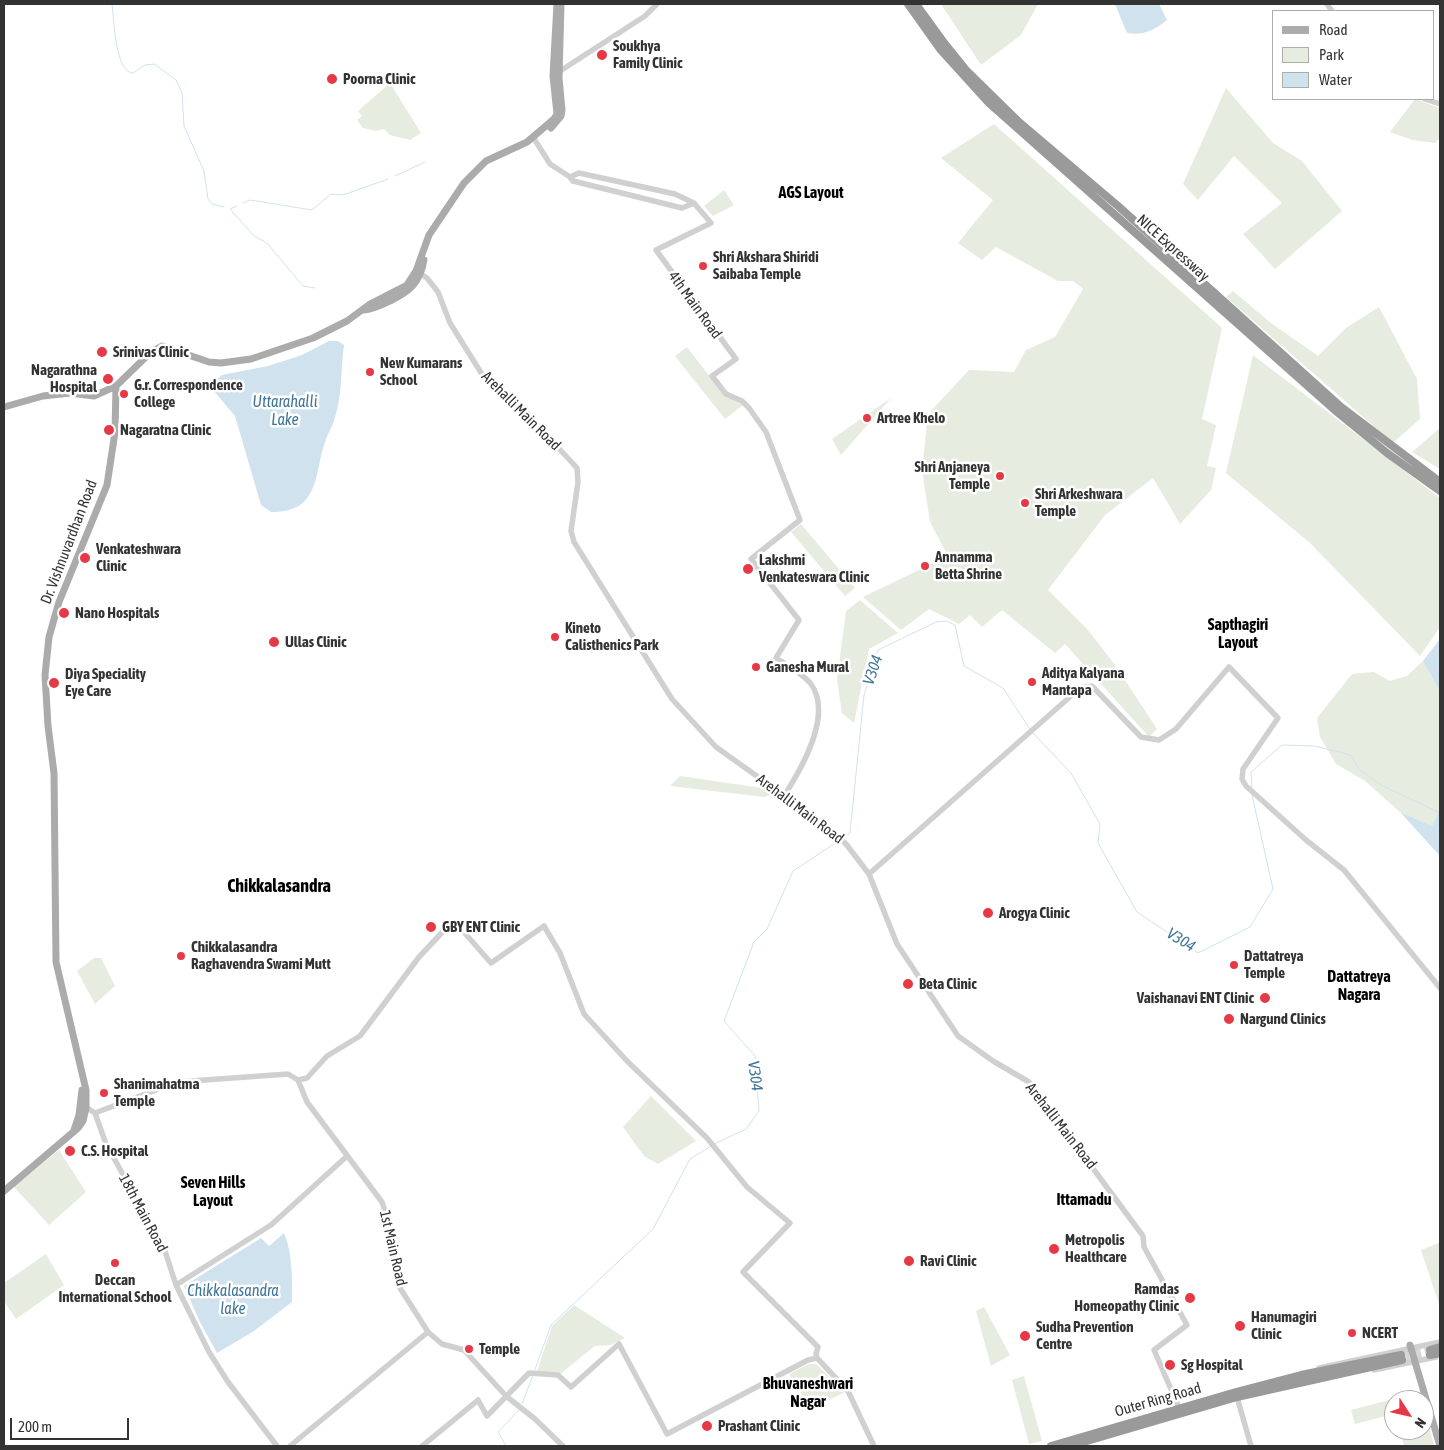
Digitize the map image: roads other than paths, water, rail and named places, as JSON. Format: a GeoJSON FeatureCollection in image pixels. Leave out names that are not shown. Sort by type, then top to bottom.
{"type":"FeatureCollection","features":[{"type":"Feature","properties":{"kind":"highway","name":"NICE Expressway"},"geometry":{"type":"LineString","coordinates":[[908,4],[940,49],[973,88],[1056,157],[1341,407],[1391,448],[1440,482]]}},
{"type":"Feature","properties":{"kind":"highway","name":"NICE Expressway"},"geometry":{"type":"LineString","coordinates":[[916,4],[944,44],[978,83],[1056,157],[1303,383],[1387,453],[1440,491]]}},
{"type":"Feature","properties":{"kind":"highway"},"geometry":{"type":"LineString","coordinates":[[1440,1347],[1430,1352],[1440,1355]]}},
{"type":"Feature","properties":{"kind":"highway"},"geometry":{"type":"LineString","coordinates":[[1302,1378],[1402,1358]]}},
{"type":"Feature","properties":{"kind":"highway","name":"Outer Ring Road"},"geometry":{"type":"LineString","coordinates":[[1070,1446],[1180,1411],[1238,1397],[1302,1378]]}},
{"type":"Feature","properties":{"kind":"highway","name":"Outer Ring Road"},"geometry":{"type":"LineString","coordinates":[[1051,1446],[1302,1378]]}},
{"type":"Feature","properties":{"kind":"main road"},"geometry":{"type":"LineString","coordinates":[[556,4],[559,19]]}},
{"type":"Feature","properties":{"kind":"main road"},"geometry":{"type":"LineString","coordinates":[[4,407],[32,398],[70,393],[92,397],[116,386],[151,352],[160,347],[209,362],[221,363],[251,359],[313,338],[364,310],[372,310],[410,291],[418,272],[428,235],[468,178],[486,161],[534,139],[557,114],[556,74],[561,4]]}},
{"type":"Feature","properties":{"kind":"main road","name":"Dr. Vishnuvardhan Road"},"geometry":{"type":"LineString","coordinates":[[84,1106],[86,1090],[56,962],[54,773],[48,726],[45,675],[49,637],[59,602],[108,485],[115,432],[116,386]]}},
{"type":"Feature","properties":{"kind":"main road"},"geometry":{"type":"LineString","coordinates":[[4,1191],[83,1121],[84,1106]]}},
{"type":"Feature","properties":{"kind":"main road"},"geometry":{"type":"LineString","coordinates":[[1412,1348],[1418,1361],[1440,1431]]}},
{"type":"Feature","properties":{"kind":"main road"},"geometry":{"type":"LineString","coordinates":[[1418,1361],[1440,1446]]}},
{"type":"Feature","properties":{"kind":"street"},"geometry":{"type":"LineString","coordinates":[[556,74],[645,16],[657,4]]}},
{"type":"Feature","properties":{"kind":"street"},"geometry":{"type":"LineString","coordinates":[[534,139],[550,164],[573,181],[682,208],[694,203]]}},
{"type":"Feature","properties":{"kind":"street"},"geometry":{"type":"LineString","coordinates":[[570,177],[579,173],[610,179],[675,194],[694,203]]}},
{"type":"Feature","properties":{"kind":"street","name":"4th Main Road"},"geometry":{"type":"LineString","coordinates":[[694,203],[711,223],[656,250],[736,359],[712,376],[726,394],[742,400],[766,432],[800,520],[751,559],[799,620],[776,658],[810,683],[819,700],[818,721],[803,767],[784,796]]}},
{"type":"Feature","properties":{"kind":"street","name":"Arehalli Main Road"},"geometry":{"type":"LineString","coordinates":[[418,272],[438,292],[453,330],[485,379],[526,413],[577,468],[578,482],[571,530],[574,542],[670,696],[716,747],[837,835],[846,844],[869,874],[897,944],[958,1036],[993,1061],[1029,1082],[1143,1236],[1144,1247],[1187,1325],[1154,1350],[1175,1394],[1180,1411]]}},
{"type":"Feature","properties":{"kind":"street"},"geometry":{"type":"LineString","coordinates":[[869,874],[1080,688],[1090,685],[1141,737],[1159,740],[1176,729],[1229,667],[1278,718],[1242,769],[1242,779],[1246,786],[1344,870],[1440,988]]}},
{"type":"Feature","properties":{"kind":"street"},"geometry":{"type":"LineString","coordinates":[[84,1106],[95,1113],[165,1085],[182,1081],[288,1074],[298,1080],[307,1078],[327,1056],[360,1036],[419,957],[450,924],[454,923],[491,963],[544,926],[560,953],[584,1014],[625,1059],[717,1149],[747,1187],[790,1223],[743,1272],[818,1347],[817,1358],[848,1390],[874,1446]]}},
{"type":"Feature","properties":{"kind":"street","name":"1st Main Road"},"geometry":{"type":"LineString","coordinates":[[298,1080],[307,1102],[346,1157],[382,1202],[388,1220],[399,1284],[428,1332],[442,1344],[464,1350],[506,1396],[525,1410],[563,1446]]}},
{"type":"Feature","properties":{"kind":"street","name":"18th Main Road"},"geometry":{"type":"LineString","coordinates":[[95,1113],[106,1144],[164,1248],[176,1285],[209,1352],[222,1374],[277,1446]]}},
{"type":"Feature","properties":{"kind":"street"},"geometry":{"type":"LineString","coordinates":[[176,1285],[267,1229],[346,1157]]}},
{"type":"Feature","properties":{"kind":"street"},"geometry":{"type":"LineString","coordinates":[[290,1446],[428,1332]]}},
{"type":"Feature","properties":{"kind":"street"},"geometry":{"type":"LineString","coordinates":[[1302,1378],[1311,1370],[1440,1342]]}},
{"type":"Feature","properties":{"kind":"street"},"geometry":{"type":"LineString","coordinates":[[422,1446],[478,1400],[487,1416],[529,1373],[558,1375],[571,1387],[619,1344],[667,1434],[808,1360],[817,1358]]}},
{"type":"Feature","properties":{"kind":"street"},"geometry":{"type":"LineString","coordinates":[[1302,1378],[1315,1382],[1440,1355]]}},
{"type":"Feature","properties":{"kind":"street"},"geometry":{"type":"LineString","coordinates":[[1238,1397],[1251,1446]]}},
{"type":"Feature","properties":{"kind":"water"},"geometry":{"type":"Polygon","coordinates":[[[1115,4],[1159,4],[1167,20],[1149,31],[1139,34],[1127,33],[1115,4]]]}},
{"type":"Feature","properties":{"kind":"water","name":"Uttarahalli Lake"},"geometry":{"type":"Polygon","coordinates":[[[329,341],[338,341],[344,345],[340,391],[337,409],[325,442],[316,478],[307,499],[299,506],[287,511],[271,512],[261,505],[235,416],[213,390],[212,384],[222,375],[268,366],[302,355],[329,341]]]}},
{"type":"Feature","properties":{"kind":"water"},"geometry":{"type":"Polygon","coordinates":[[[1440,639],[1440,692],[1423,661],[1440,639]]]}},
{"type":"Feature","properties":{"kind":"water"},"geometry":{"type":"Polygon","coordinates":[[[1440,810],[1440,856],[1400,812],[1432,826],[1440,810]]]}},
{"type":"Feature","properties":{"kind":"water","name":"Chikkalasandra lake"},"geometry":{"type":"Polygon","coordinates":[[[284,1233],[290,1258],[292,1302],[254,1331],[217,1353],[200,1322],[184,1286],[261,1238],[269,1246],[284,1233]]]}},
{"type":"Feature","properties":{"kind":"waterway"},"geometry":{"type":"LineString","coordinates":[[112,4],[116,44],[122,64],[133,73],[145,65],[154,64],[176,80],[182,93],[184,126],[204,171],[208,199],[212,204],[224,207]]}},
{"type":"Feature","properties":{"kind":"waterway"},"geometry":{"type":"LineString","coordinates":[[395,176],[425,162]]}},
{"type":"Feature","properties":{"kind":"waterway"},"geometry":{"type":"LineString","coordinates":[[243,203],[250,200],[312,210],[331,194],[343,195],[388,179]]}},
{"type":"Feature","properties":{"kind":"waterway"},"geometry":{"type":"LineString","coordinates":[[237,206],[230,209],[254,236],[267,243],[303,286],[315,288]]}},
{"type":"Feature","properties":{"kind":"waterway","name":"V304"},"geometry":{"type":"LineString","coordinates":[[843,838],[850,833],[864,695],[878,650],[936,622],[946,621],[955,625],[964,666],[1003,688],[1030,729]]}},
{"type":"Feature","properties":{"kind":"waterway","name":"V304"},"geometry":{"type":"LineString","coordinates":[[1032,732],[1071,773],[1100,824],[1098,843],[1137,912],[1198,953],[1250,927],[1273,889],[1252,795]]}},
{"type":"Feature","properties":{"kind":"waterway","name":"V304"},"geometry":{"type":"LineString","coordinates":[[1252,789],[1251,772],[1282,745],[1315,746],[1351,755],[1359,769],[1381,785],[1440,813]]}},
{"type":"Feature","properties":{"kind":"waterway","name":"V304"},"geometry":{"type":"LineString","coordinates":[[714,1144],[746,1129],[759,1111],[755,1056],[724,1021],[754,942],[767,929],[793,871],[840,840]]}},
{"type":"Feature","properties":{"kind":"waterway","name":"V304"},"geometry":{"type":"LineString","coordinates":[[534,1372],[551,1325],[653,1229],[690,1159],[711,1146]]}},
{"type":"Feature","properties":{"kind":"waterway","name":"V304"},"geometry":{"type":"LineString","coordinates":[[522,1404],[533,1375]]}},
{"type":"Feature","properties":{"kind":"waterway","name":"V304"},"geometry":{"type":"LineString","coordinates":[[506,1446],[498,1432],[519,1410]]}},
{"type":"Feature","properties":{"kind":"tunnel"},"geometry":{"type":"LineString","coordinates":[[1401,1355],[1430,1350]]}},
{"type":"Feature","properties":{"kind":"tunnel"},"geometry":{"type":"LineString","coordinates":[[1402,1360],[1430,1355]]}},
{"type":"Feature","properties":{"kind":"place","name":"Soukhya Family Clinic"},"geometry":{"type":"Point","coordinates":[602,55]}},
{"type":"Feature","properties":{"kind":"place","name":"Poorna Clinic"},"geometry":{"type":"Point","coordinates":[332,79]}},
{"type":"Feature","properties":{"kind":"place","name":"Shri Akshara Shiridi Saibaba Temple"},"geometry":{"type":"Point","coordinates":[703,266]}},
{"type":"Feature","properties":{"kind":"place","name":"Srinivas Clinic"},"geometry":{"type":"Point","coordinates":[102,352]}},
{"type":"Feature","properties":{"kind":"place","name":"New Kumarans School"},"geometry":{"type":"Point","coordinates":[370,372]}},
{"type":"Feature","properties":{"kind":"place","name":"Nagarathna Hospital"},"geometry":{"type":"Point","coordinates":[108,379]}},
{"type":"Feature","properties":{"kind":"place","name":"G.r. Correspondence College"},"geometry":{"type":"Point","coordinates":[124,394]}},
{"type":"Feature","properties":{"kind":"place","name":"Artree Khelo"},"geometry":{"type":"Point","coordinates":[867,418]}},
{"type":"Feature","properties":{"kind":"place","name":"Nagaratna Clinic"},"geometry":{"type":"Point","coordinates":[109,430]}},
{"type":"Feature","properties":{"kind":"place","name":"Shri Anjaneya Temple"},"geometry":{"type":"Point","coordinates":[1000,476]}},
{"type":"Feature","properties":{"kind":"place","name":"Shri Arkeshwara Temple"},"geometry":{"type":"Point","coordinates":[1025,503]}},
{"type":"Feature","properties":{"kind":"place","name":"Venkateshwara Clinic"},"geometry":{"type":"Point","coordinates":[85,558]}},
{"type":"Feature","properties":{"kind":"place","name":"Annamma Betta Shrine"},"geometry":{"type":"Point","coordinates":[925,566]}},
{"type":"Feature","properties":{"kind":"place","name":"Lakshmi Venkateswara Clinic"},"geometry":{"type":"Point","coordinates":[748,569]}},
{"type":"Feature","properties":{"kind":"place","name":"Nano Hospitals"},"geometry":{"type":"Point","coordinates":[64,613]}},
{"type":"Feature","properties":{"kind":"place","name":"Kineto Calisthenics Park"},"geometry":{"type":"Point","coordinates":[555,637]}},
{"type":"Feature","properties":{"kind":"place","name":"Ullas Clinic"},"geometry":{"type":"Point","coordinates":[274,642]}},
{"type":"Feature","properties":{"kind":"place","name":"Ganesha Mural"},"geometry":{"type":"Point","coordinates":[756,667]}},
{"type":"Feature","properties":{"kind":"place","name":"Aditya Kalyana Mantapa"},"geometry":{"type":"Point","coordinates":[1032,682]}},
{"type":"Feature","properties":{"kind":"place","name":"Diya Speciality Eye Care"},"geometry":{"type":"Point","coordinates":[54,683]}},
{"type":"Feature","properties":{"kind":"place","name":"Arogya Clinic"},"geometry":{"type":"Point","coordinates":[988,913]}},
{"type":"Feature","properties":{"kind":"place","name":"GBY ENT Clinic"},"geometry":{"type":"Point","coordinates":[431,927]}},
{"type":"Feature","properties":{"kind":"place","name":"Chikkalasandra Raghavendra Swami Mutt"},"geometry":{"type":"Point","coordinates":[181,956]}},
{"type":"Feature","properties":{"kind":"place","name":"Dattatreya Temple"},"geometry":{"type":"Point","coordinates":[1234,965]}},
{"type":"Feature","properties":{"kind":"place","name":"Beta Clinic"},"geometry":{"type":"Point","coordinates":[908,984]}},
{"type":"Feature","properties":{"kind":"place","name":"Vaishanavi ENT Clinic"},"geometry":{"type":"Point","coordinates":[1265,998]}},
{"type":"Feature","properties":{"kind":"place","name":"Nargund Clinics"},"geometry":{"type":"Point","coordinates":[1229,1019]}},
{"type":"Feature","properties":{"kind":"place","name":"Shanimahatma Temple"},"geometry":{"type":"Point","coordinates":[104,1093]}},
{"type":"Feature","properties":{"kind":"place","name":"C.S. Hospital"},"geometry":{"type":"Point","coordinates":[70,1151]}},
{"type":"Feature","properties":{"kind":"place","name":"Metropolis Healthcare"},"geometry":{"type":"Point","coordinates":[1054,1249]}},
{"type":"Feature","properties":{"kind":"place","name":"Ravi Clinic"},"geometry":{"type":"Point","coordinates":[909,1261]}},
{"type":"Feature","properties":{"kind":"place","name":"Deccan International School"},"geometry":{"type":"Point","coordinates":[115,1263]}},
{"type":"Feature","properties":{"kind":"place","name":"Ramdas Homeopathy Clinic"},"geometry":{"type":"Point","coordinates":[1190,1298]}},
{"type":"Feature","properties":{"kind":"place","name":"Hanumagiri Clinic"},"geometry":{"type":"Point","coordinates":[1240,1326]}},
{"type":"Feature","properties":{"kind":"place","name":"NCERT"},"geometry":{"type":"Point","coordinates":[1352,1333]}},
{"type":"Feature","properties":{"kind":"place","name":"Sudha Prevention Centre"},"geometry":{"type":"Point","coordinates":[1025,1336]}},
{"type":"Feature","properties":{"kind":"place","name":"Temple"},"geometry":{"type":"Point","coordinates":[469,1349]}},
{"type":"Feature","properties":{"kind":"place","name":"Sg Hospital"},"geometry":{"type":"Point","coordinates":[1170,1365]}},
{"type":"Feature","properties":{"kind":"place","name":"Prashant Clinic"},"geometry":{"type":"Point","coordinates":[707,1426]}},
{"type":"Feature","properties":{"kind":"district","name":"AGS Layout"},"geometry":{"type":"Point","coordinates":[811,193]}},
{"type":"Feature","properties":{"kind":"district","name":"Sapthagiri Layout"},"geometry":{"type":"Point","coordinates":[1238,634]}},
{"type":"Feature","properties":{"kind":"district","name":"Chikkalasandra"},"geometry":{"type":"Point","coordinates":[279,886]}},
{"type":"Feature","properties":{"kind":"district","name":"Dattatreya Nagara"},"geometry":{"type":"Point","coordinates":[1359,986]}},
{"type":"Feature","properties":{"kind":"district","name":"Seven Hills Layout"},"geometry":{"type":"Point","coordinates":[213,1192]}},
{"type":"Feature","properties":{"kind":"district","name":"Ittamadu"},"geometry":{"type":"Point","coordinates":[1084,1200]}},
{"type":"Feature","properties":{"kind":"district","name":"Bhuvaneshwari Nagar"},"geometry":{"type":"Point","coordinates":[808,1393]}}]}
